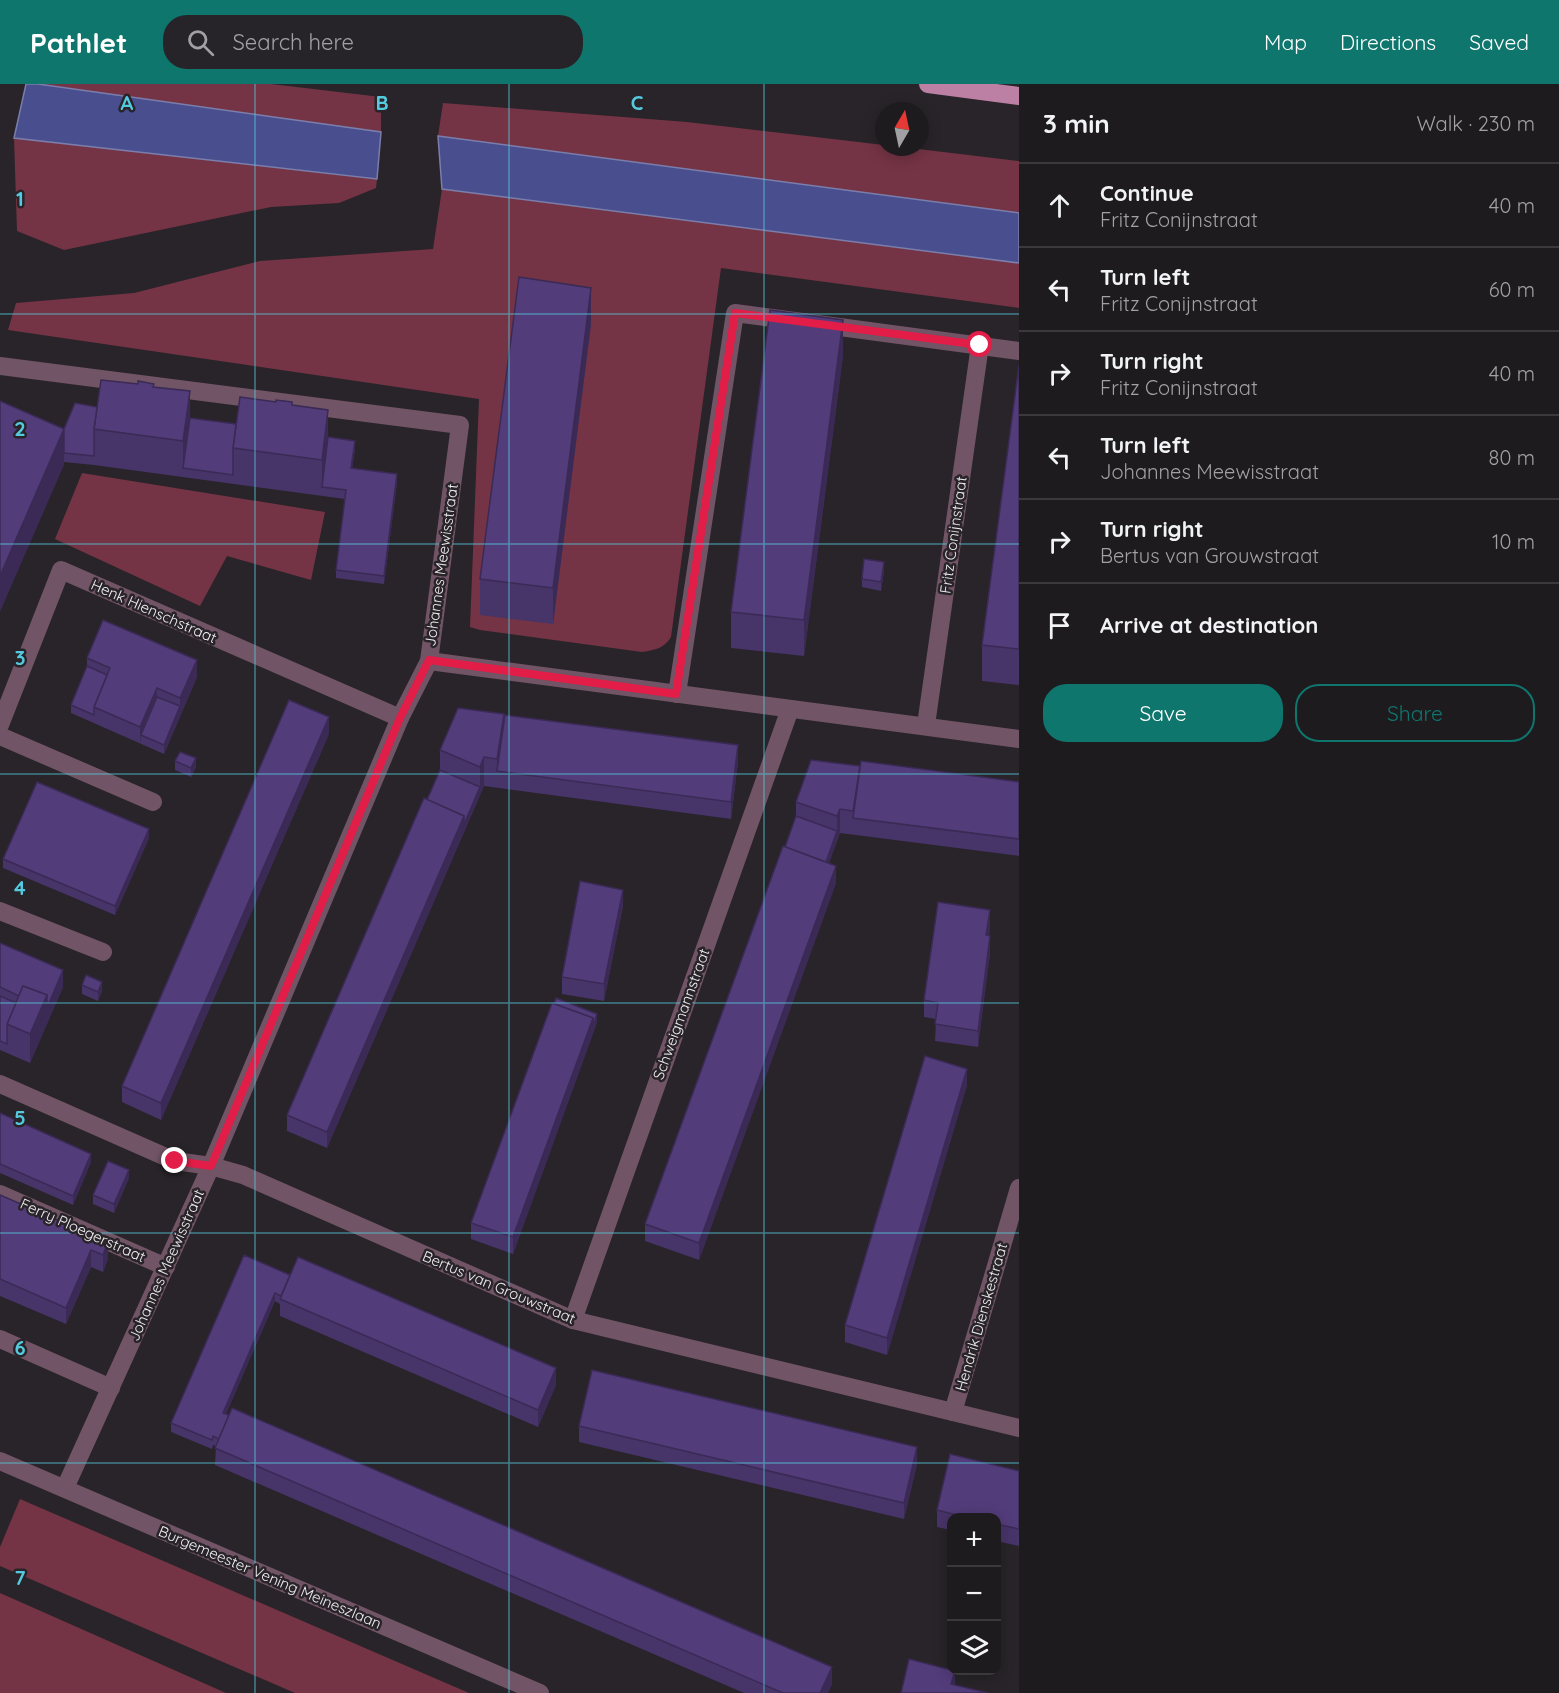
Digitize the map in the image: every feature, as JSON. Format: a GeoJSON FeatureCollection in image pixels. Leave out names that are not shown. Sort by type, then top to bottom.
{"type":"FeatureCollection","features":[{"type":"Feature","properties":{"kind":"main road"},"geometry":{"type":"LineString","coordinates":[[928,84],[1019,96]]}},
{"type":"Feature","properties":{"kind":"street"},"geometry":{"type":"LineString","coordinates":[[676,694],[735,313],[1019,351]]}},
{"type":"Feature","properties":{"kind":"street","name":"Fritz Conijnstraat"},"geometry":{"type":"LineString","coordinates":[[926,725],[980,345]]}},
{"type":"Feature","properties":{"kind":"street","name":"Johannes Meewisstraat"},"geometry":{"type":"LineString","coordinates":[[0,366],[460,425],[429,660],[400,718],[211,1166],[65,1488]]}},
{"type":"Feature","properties":{"kind":"street","name":"Henk Hienschstraat"},"geometry":{"type":"LineString","coordinates":[[0,725],[61,570],[400,718]]}},
{"type":"Feature","properties":{"kind":"street"},"geometry":{"type":"LineString","coordinates":[[429,660],[1019,738]]}},
{"type":"Feature","properties":{"kind":"street","name":"Schweigmannstraat"},"geometry":{"type":"LineString","coordinates":[[573,1320],[790,709]]}},
{"type":"Feature","properties":{"kind":"street"},"geometry":{"type":"LineString","coordinates":[[0,736],[153,802]]}},
{"type":"Feature","properties":{"kind":"street"},"geometry":{"type":"LineString","coordinates":[[0,911],[103,952]]}},
{"type":"Feature","properties":{"kind":"street","name":"Bertus van Grouwstraat"},"geometry":{"type":"LineString","coordinates":[[0,1084],[175,1161],[211,1166],[243,1175],[573,1320],[1019,1428]]}},
{"type":"Feature","properties":{"kind":"street","name":"Hendrik Dienskestraat"},"geometry":{"type":"LineString","coordinates":[[953,1412],[1019,1188]]}},
{"type":"Feature","properties":{"kind":"street","name":"Ferry Ploegerstraat"},"geometry":{"type":"LineString","coordinates":[[0,1194],[166,1267]]}},
{"type":"Feature","properties":{"kind":"street"},"geometry":{"type":"LineString","coordinates":[[0,1339],[111,1388]]}},
{"type":"Feature","properties":{"kind":"street","name":"Burgemeester Vening Meineszlaan"},"geometry":{"type":"LineString","coordinates":[[0,1461],[540,1693]]}},
{"type":"Feature","properties":{"kind":"shaded area"},"geometry":{"type":"Polygon","coordinates":[[[38,84],[271,84],[381,97],[381,132],[38,84]]]}},
{"type":"Feature","properties":{"kind":"shaded area"},"geometry":{"type":"Polygon","coordinates":[[[443,103],[687,122],[875,144],[875,156],[929,156],[929,150],[1019,161],[1019,213],[438,136],[443,103]]]}},
{"type":"Feature","properties":{"kind":"shaded area"},"geometry":{"type":"Polygon","coordinates":[[[14,138],[377,179],[376,188],[339,203],[271,207],[64,250],[17,231],[14,138]]]}},
{"type":"Feature","properties":{"kind":"shaded area"},"geometry":{"type":"Polygon","coordinates":[[[442,189],[1019,263],[1019,308],[721,268],[671,637],[659,648],[642,652],[470,627],[479,399],[8,330],[16,303],[134,293],[260,261],[433,249],[442,189]]]}},
{"type":"Feature","properties":{"kind":"shaded area"},"geometry":{"type":"Polygon","coordinates":[[[82,473],[325,512],[311,580],[227,556],[200,606],[55,539],[82,473]]]}},
{"type":"Feature","properties":{"kind":"shaded area"},"geometry":{"type":"Polygon","coordinates":[[[20,1499],[469,1693],[295,1693],[0,1566],[0,1547],[20,1499]]]}},
{"type":"Feature","properties":{"kind":"shaded area"},"geometry":{"type":"Polygon","coordinates":[[[0,1593],[226,1693],[0,1693],[0,1593]]]}},
{"type":"Feature","properties":{"kind":"water"},"geometry":{"type":"Polygon","coordinates":[[[26,84],[381,132],[377,179],[14,138],[26,84]]]}},
{"type":"Feature","properties":{"kind":"water"},"geometry":{"type":"Polygon","coordinates":[[[438,136],[1019,213],[1019,263],[442,189],[438,136]]]}},
{"type":"Feature","properties":{"kind":"building"},"geometry":{"type":"Polygon","coordinates":[[[519,277],[591,288],[553,588],[480,579],[519,277]]]}},
{"type":"Feature","properties":{"kind":"building"},"geometry":{"type":"Polygon","coordinates":[[[770,310],[843,320],[804,620],[731,612],[770,310]]]}},
{"type":"Feature","properties":{"kind":"building"},"geometry":{"type":"Polygon","coordinates":[[[1019,365],[1019,649],[982,645],[1019,365]]]}},
{"type":"Feature","properties":{"kind":"building"},"geometry":{"type":"Polygon","coordinates":[[[101,380],[138,384],[138,381],[154,384],[153,387],[190,391],[183,441],[94,429],[101,380]]]}},
{"type":"Feature","properties":{"kind":"building"},"geometry":{"type":"Polygon","coordinates":[[[240,397],[292,402],[292,405],[328,410],[322,460],[233,448],[240,397]]]}},
{"type":"Feature","properties":{"kind":"building"},"geometry":{"type":"Polygon","coordinates":[[[0,401],[64,429],[0,576],[0,401]]]}},
{"type":"Feature","properties":{"kind":"building"},"geometry":{"type":"Polygon","coordinates":[[[75,403],[97,407],[94,456],[64,453],[64,429],[75,403]]]}},
{"type":"Feature","properties":{"kind":"building"},"geometry":{"type":"Polygon","coordinates":[[[190,418],[236,424],[233,475],[183,468],[190,418]]]}},
{"type":"Feature","properties":{"kind":"building"},"geometry":{"type":"Polygon","coordinates":[[[328,437],[355,441],[351,468],[397,474],[384,576],[336,570],[346,490],[322,487],[328,437]]]}},
{"type":"Feature","properties":{"kind":"building"},"geometry":{"type":"Polygon","coordinates":[[[864,559],[884,562],[881,582],[862,579],[864,559]]]}},
{"type":"Feature","properties":{"kind":"building"},"geometry":{"type":"Polygon","coordinates":[[[103,620],[197,660],[180,698],[157,688],[140,727],[94,707],[110,668],[87,658],[103,620]]]}},
{"type":"Feature","properties":{"kind":"building"},"geometry":{"type":"Polygon","coordinates":[[[87,666],[107,675],[94,707],[94,715],[71,705],[87,666]]]}},
{"type":"Feature","properties":{"kind":"building"},"geometry":{"type":"Polygon","coordinates":[[[157,697],[180,706],[164,745],[141,735],[157,697]]]}},
{"type":"Feature","properties":{"kind":"building"},"geometry":{"type":"Polygon","coordinates":[[[289,700],[329,717],[161,1103],[122,1086],[289,700]]]}},
{"type":"Feature","properties":{"kind":"building"},"geometry":{"type":"Polygon","coordinates":[[[458,708],[504,714],[497,759],[484,757],[480,767],[440,750],[458,708]]]}},
{"type":"Feature","properties":{"kind":"building"},"geometry":{"type":"Polygon","coordinates":[[[505,715],[738,745],[731,802],[497,771],[505,715]]]}},
{"type":"Feature","properties":{"kind":"building"},"geometry":{"type":"Polygon","coordinates":[[[180,752],[196,758],[191,768],[175,761],[180,752]]]}},
{"type":"Feature","properties":{"kind":"building"},"geometry":{"type":"Polygon","coordinates":[[[811,760],[860,766],[853,811],[840,809],[837,816],[796,802],[811,760]]]}},
{"type":"Feature","properties":{"kind":"building"},"geometry":{"type":"Polygon","coordinates":[[[861,761],[1019,782],[1019,839],[853,818],[861,761]]]}},
{"type":"Feature","properties":{"kind":"building"},"geometry":{"type":"Polygon","coordinates":[[[440,770],[480,787],[464,824],[464,816],[427,800],[440,770]]]}},
{"type":"Feature","properties":{"kind":"building"},"geometry":{"type":"Polygon","coordinates":[[[37,782],[149,829],[115,906],[3,859],[37,782]]]}},
{"type":"Feature","properties":{"kind":"building"},"geometry":{"type":"Polygon","coordinates":[[[424,798],[464,816],[327,1132],[287,1115],[424,798]]]}},
{"type":"Feature","properties":{"kind":"building"},"geometry":{"type":"Polygon","coordinates":[[[796,816],[837,831],[826,862],[785,847],[796,816]]]}},
{"type":"Feature","properties":{"kind":"building"},"geometry":{"type":"Polygon","coordinates":[[[783,846],[836,866],[699,1243],[645,1224],[783,846]]]}},
{"type":"Feature","properties":{"kind":"building"},"geometry":{"type":"Polygon","coordinates":[[[580,881],[623,890],[604,984],[562,977],[580,881]]]}},
{"type":"Feature","properties":{"kind":"building"},"geometry":{"type":"Polygon","coordinates":[[[938,902],[990,910],[986,935],[990,936],[978,1031],[935,1024],[938,1003],[924,1000],[938,902]]]}},
{"type":"Feature","properties":{"kind":"building"},"geometry":{"type":"Polygon","coordinates":[[[0,943],[63,970],[47,1008],[47,995],[23,986],[19,996],[0,987],[0,943]]]}},
{"type":"Feature","properties":{"kind":"building"},"geometry":{"type":"Polygon","coordinates":[[[86,975],[102,982],[98,992],[82,985],[86,975]]]}},
{"type":"Feature","properties":{"kind":"building"},"geometry":{"type":"Polygon","coordinates":[[[23,986],[47,995],[30,1034],[7,1024],[23,986]]]}},
{"type":"Feature","properties":{"kind":"building"},"geometry":{"type":"Polygon","coordinates":[[[0,996],[16,1003],[7,1024],[7,1044],[0,1041],[0,996]]]}},
{"type":"Feature","properties":{"kind":"building"},"geometry":{"type":"Polygon","coordinates":[[[556,998],[597,1014],[593,1026],[593,1018],[554,1004],[556,998]]]}},
{"type":"Feature","properties":{"kind":"building"},"geometry":{"type":"Polygon","coordinates":[[[552,1003],[593,1018],[513,1237],[471,1223],[552,1003]]]}},
{"type":"Feature","properties":{"kind":"building"},"geometry":{"type":"Polygon","coordinates":[[[925,1056],[967,1069],[887,1338],[845,1325],[925,1056]]]}},
{"type":"Feature","properties":{"kind":"building"},"geometry":{"type":"Polygon","coordinates":[[[0,1113],[91,1154],[73,1196],[0,1164],[0,1113]]]}},
{"type":"Feature","properties":{"kind":"building"},"geometry":{"type":"Polygon","coordinates":[[[108,1161],[129,1170],[114,1204],[93,1195],[108,1161]]]}},
{"type":"Feature","properties":{"kind":"building"},"geometry":{"type":"Polygon","coordinates":[[[0,1195],[108,1242],[103,1255],[91,1250],[66,1308],[0,1279],[0,1195]]]}},
{"type":"Feature","properties":{"kind":"building"},"geometry":{"type":"Polygon","coordinates":[[[244,1255],[290,1275],[281,1296],[275,1293],[223,1413],[229,1415],[219,1439],[213,1436],[212,1440],[171,1423],[244,1255]]]}},
{"type":"Feature","properties":{"kind":"building"},"geometry":{"type":"Polygon","coordinates":[[[298,1257],[556,1368],[538,1410],[280,1299],[298,1257]]]}},
{"type":"Feature","properties":{"kind":"building"},"geometry":{"type":"Polygon","coordinates":[[[592,1370],[917,1447],[904,1503],[579,1426],[592,1370]]]}},
{"type":"Feature","properties":{"kind":"building"},"geometry":{"type":"Polygon","coordinates":[[[232,1408],[832,1667],[820,1693],[783,1693],[215,1448],[232,1408]]]}},
{"type":"Feature","properties":{"kind":"building"},"geometry":{"type":"Polygon","coordinates":[[[950,1454],[1019,1471],[1019,1529],[1001,1525],[1001,1513],[949,1513],[937,1510],[950,1454]]]}},
{"type":"Feature","properties":{"kind":"building"},"geometry":{"type":"Polygon","coordinates":[[[909,1659],[947,1669],[947,1675],[954,1675],[951,1684],[988,1693],[901,1693],[909,1659]]]}},
{"type":"Feature","properties":{"kind":"route"},"geometry":{"type":"LineString","coordinates":[[175,1161],[211,1166],[400,718],[429,660],[676,694],[735,313],[980,345]]}}]}
